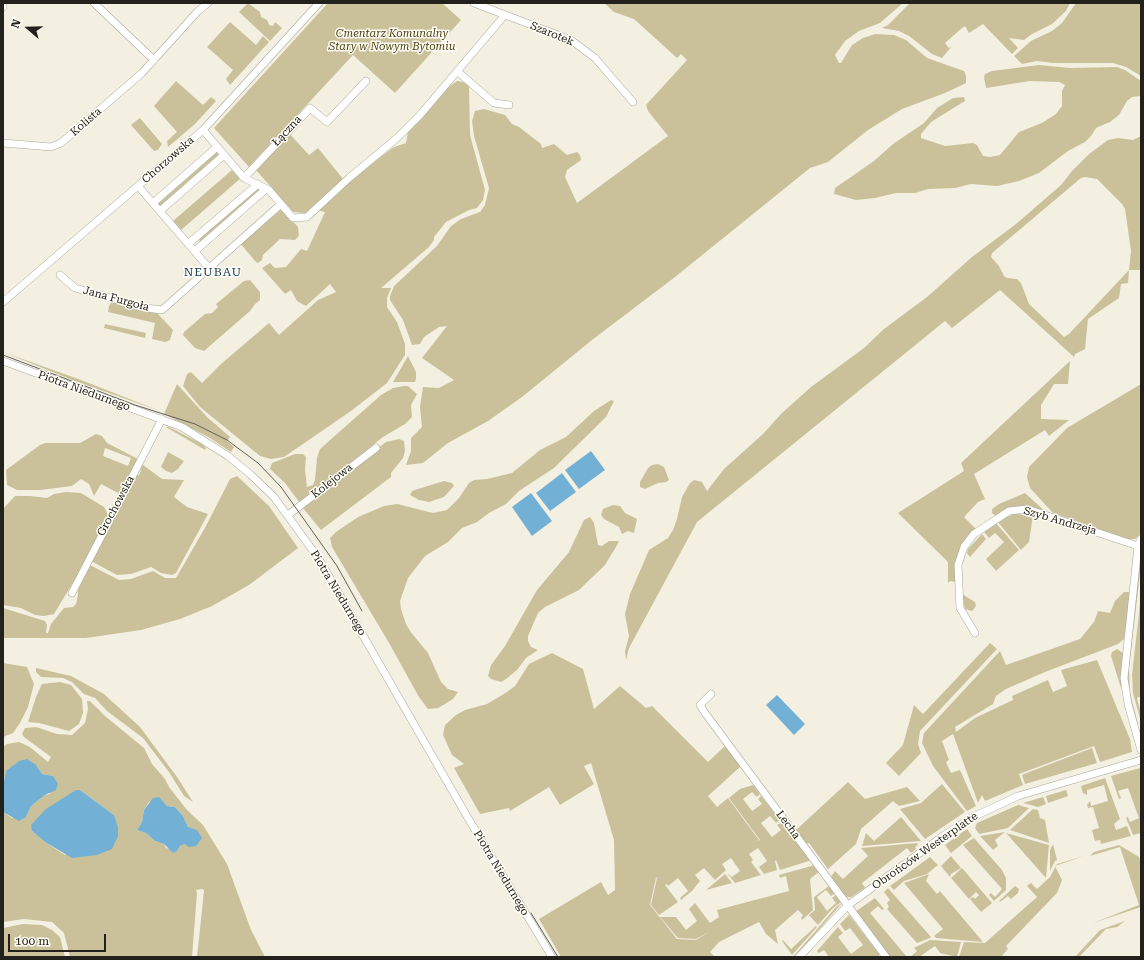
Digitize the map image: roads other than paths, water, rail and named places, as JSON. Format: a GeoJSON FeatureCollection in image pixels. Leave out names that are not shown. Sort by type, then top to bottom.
{"type":"FeatureCollection","features":[{"type":"Feature","properties":{"kind":"street"},"geometry":{"type":"LineString","coordinates":[[94,3],[154,60]]}},
{"type":"Feature","properties":{"kind":"street","name":"Kolista"},"geometry":{"type":"LineString","coordinates":[[3,143],[51,147],[57,146],[98,112],[154,60],[198,11],[208,3]]}},
{"type":"Feature","properties":{"kind":"street","name":"Chorzowska"},"geometry":{"type":"LineString","coordinates":[[3,302],[203,130],[319,3]]}},
{"type":"Feature","properties":{"kind":"street","name":"Szarotek"},"geometry":{"type":"LineString","coordinates":[[474,3],[504,16],[571,40],[584,48],[613,77],[633,102]]}},
{"type":"Feature","properties":{"kind":"street"},"geometry":{"type":"LineString","coordinates":[[203,130],[244,178],[266,189],[293,218],[307,217],[349,178],[397,138],[420,114],[504,16]]}},
{"type":"Feature","properties":{"kind":"street"},"geometry":{"type":"LineString","coordinates":[[457,71],[494,103],[509,105]]}},
{"type":"Feature","properties":{"kind":"street","name":"Łączna"},"geometry":{"type":"LineString","coordinates":[[244,178],[310,108],[327,122],[366,81]]}},
{"type":"Feature","properties":{"kind":"street"},"geometry":{"type":"LineString","coordinates":[[153,203],[217,147]]}},
{"type":"Feature","properties":{"kind":"street"},"geometry":{"type":"LineString","coordinates":[[160,211],[224,155]]}},
{"type":"Feature","properties":{"kind":"street"},"geometry":{"type":"LineString","coordinates":[[188,244],[258,184]]}},
{"type":"Feature","properties":{"kind":"street"},"geometry":{"type":"LineString","coordinates":[[138,186],[209,268]]}},
{"type":"Feature","properties":{"kind":"street"},"geometry":{"type":"LineString","coordinates":[[195,251],[266,189]]}},
{"type":"Feature","properties":{"kind":"street","name":"Jana Furgoła"},"geometry":{"type":"LineString","coordinates":[[60,275],[75,288],[157,310],[162,310],[281,204]]}},
{"type":"Feature","properties":{"kind":"street","name":"Piotra Niedurnego"},"geometry":{"type":"LineString","coordinates":[[3,361],[162,419],[192,433],[228,456],[255,478],[288,515],[319,559],[468,818],[552,957]]}},
{"type":"Feature","properties":{"kind":"street","name":"Grochowska"},"geometry":{"type":"LineString","coordinates":[[72,593],[162,419]]}},
{"type":"Feature","properties":{"kind":"street","name":"Kolejowa"},"geometry":{"type":"LineString","coordinates":[[288,515],[376,448]]}},
{"type":"Feature","properties":{"kind":"street","name":"Szyb Andrzeja"},"geometry":{"type":"LineString","coordinates":[[975,633],[960,608],[958,566],[964,548],[974,534],[1010,511],[1026,509],[1140,543],[1124,678],[1128,704],[1141,750]]}},
{"type":"Feature","properties":{"kind":"street","name":"Lecha"},"geometry":{"type":"LineString","coordinates":[[711,694],[700,705],[886,957]]}},
{"type":"Feature","properties":{"kind":"street","name":"Obrońców Westerplatte"},"geometry":{"type":"LineString","coordinates":[[799,957],[847,906],[938,840],[981,812],[1024,794],[1141,760]]}},
{"type":"Feature","properties":{"kind":"water"},"geometry":{"type":"Polygon","coordinates":[[[591,451],[605,470],[579,489],[565,470],[591,451]]]}},
{"type":"Feature","properties":{"kind":"water"},"geometry":{"type":"Polygon","coordinates":[[[562,473],[576,492],[550,511],[536,493],[562,473]]]}},
{"type":"Feature","properties":{"kind":"water"},"geometry":{"type":"Polygon","coordinates":[[[531,493],[552,521],[532,536],[512,507],[531,493]]]}},
{"type":"Feature","properties":{"kind":"water"},"geometry":{"type":"Polygon","coordinates":[[[777,695],[805,724],[794,735],[766,705],[777,695]]]}},
{"type":"Feature","properties":{"kind":"water"},"geometry":{"type":"Polygon","coordinates":[[[27,759],[36,765],[42,774],[53,776],[58,784],[56,790],[45,795],[31,806],[26,817],[19,821],[3,812],[3,786],[6,771],[19,761],[27,759]]]}},
{"type":"Feature","properties":{"kind":"water"},"geometry":{"type":"Polygon","coordinates":[[[76,790],[80,790],[114,815],[118,827],[118,836],[112,849],[97,855],[72,858],[45,842],[32,831],[31,825],[46,809],[76,790]]]}},
{"type":"Feature","properties":{"kind":"water"},"geometry":{"type":"Polygon","coordinates":[[[159,797],[167,806],[175,807],[183,816],[188,827],[197,830],[202,838],[196,846],[189,847],[185,844],[180,846],[177,851],[173,853],[164,844],[155,841],[146,833],[137,830],[142,822],[144,810],[153,798],[159,797]]]}},
{"type":"Feature","properties":{"kind":"tram line"},"geometry":{"type":"LineString","coordinates":[[3,355],[135,405],[195,424],[227,440],[258,463],[281,487],[337,566],[362,611]]}},
{"type":"Feature","properties":{"kind":"tram line"},"geometry":{"type":"LineString","coordinates":[[531,913],[558,957]]}},
{"type":"Feature","properties":{"kind":"district","name":"NEUBAU"},"geometry":{"type":"Point","coordinates":[213,272]}},
{"type":"Feature","properties":{"kind":"park label","name":"Cmentarz Komunalny Stary w Nowym Bytomiu"},"geometry":{"type":"Point","coordinates":[392,40]}}]}
